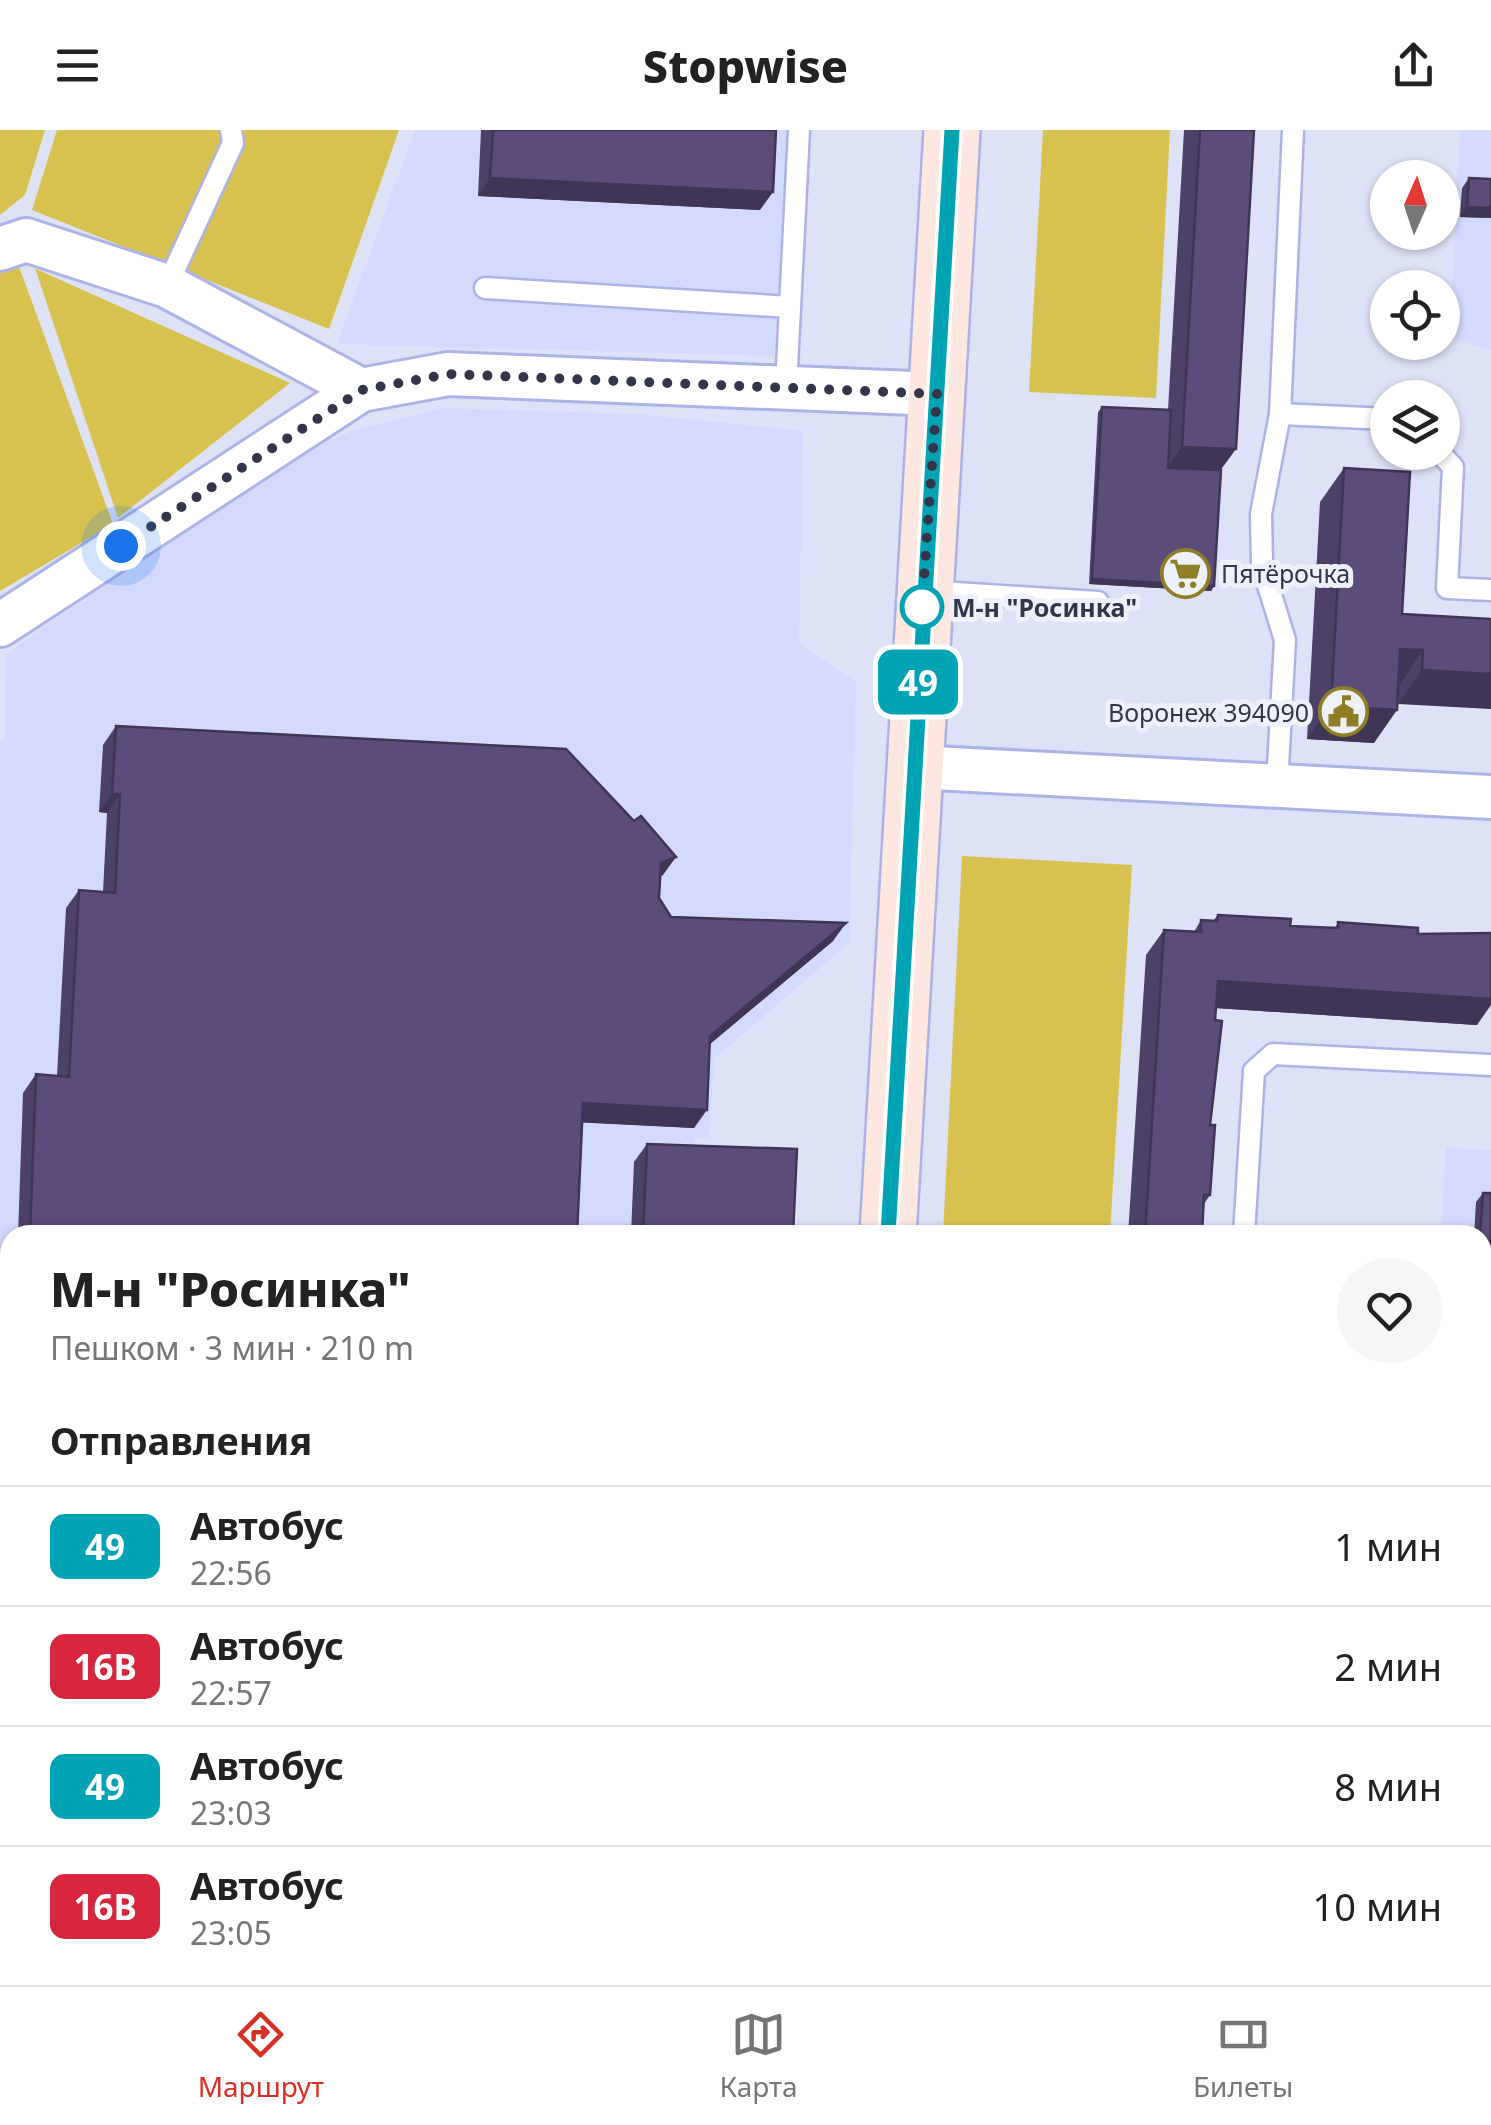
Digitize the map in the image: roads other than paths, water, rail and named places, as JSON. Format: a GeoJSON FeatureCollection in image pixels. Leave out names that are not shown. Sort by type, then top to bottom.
{"type":"FeatureCollection","features":[{"type":"Feature","properties":{"kind":"street"},"geometry":{"type":"LineString","coordinates":[[889,1225],[952,130]]}},
{"type":"Feature","properties":{"kind":"street"},"geometry":{"type":"LineString","coordinates":[[0,249],[26,240],[168,286],[362,390]]}},
{"type":"Feature","properties":{"kind":"street"},"geometry":{"type":"LineString","coordinates":[[0,625],[362,390],[448,374],[937,394]]}},
{"type":"Feature","properties":{"kind":"street"},"geometry":{"type":"LineString","coordinates":[[914,767],[1491,797]]}},
{"type":"Feature","properties":{"kind":"lane"},"geometry":{"type":"LineString","coordinates":[[168,286],[232,142],[232,130]]}},
{"type":"Feature","properties":{"kind":"lane"},"geometry":{"type":"LineString","coordinates":[[786,387],[800,130]]}},
{"type":"Feature","properties":{"kind":"lane"},"geometry":{"type":"LineString","coordinates":[[1277,784],[1285,640],[1262,566],[1261,514],[1280,414],[1293,130]]}},
{"type":"Feature","properties":{"kind":"lane"},"geometry":{"type":"LineString","coordinates":[[485,288],[790,307]]}},
{"type":"Feature","properties":{"kind":"lane"},"geometry":{"type":"LineString","coordinates":[[1280,414],[1370,418]]}},
{"type":"Feature","properties":{"kind":"lane"},"geometry":{"type":"LineString","coordinates":[[1452,470],[1447,588],[1491,590]]}},
{"type":"Feature","properties":{"kind":"lane"},"geometry":{"type":"LineString","coordinates":[[923,591],[1098,602]]}},
{"type":"Feature","properties":{"kind":"lane"},"geometry":{"type":"LineString","coordinates":[[1245,1225],[1254,1071],[1273,1054],[1491,1066]]}},
{"type":"Feature","properties":{"kind":"place","name":"Пятёрочка"},"geometry":{"type":"Point","coordinates":[1186,573]}},
{"type":"Feature","properties":{"kind":"place","name":"М-н \"Росинка\""},"geometry":{"type":"Point","coordinates":[922,607]}},
{"type":"Feature","properties":{"kind":"place","name":"Воронеж 394090"},"geometry":{"type":"Point","coordinates":[1344,712]}}]}
